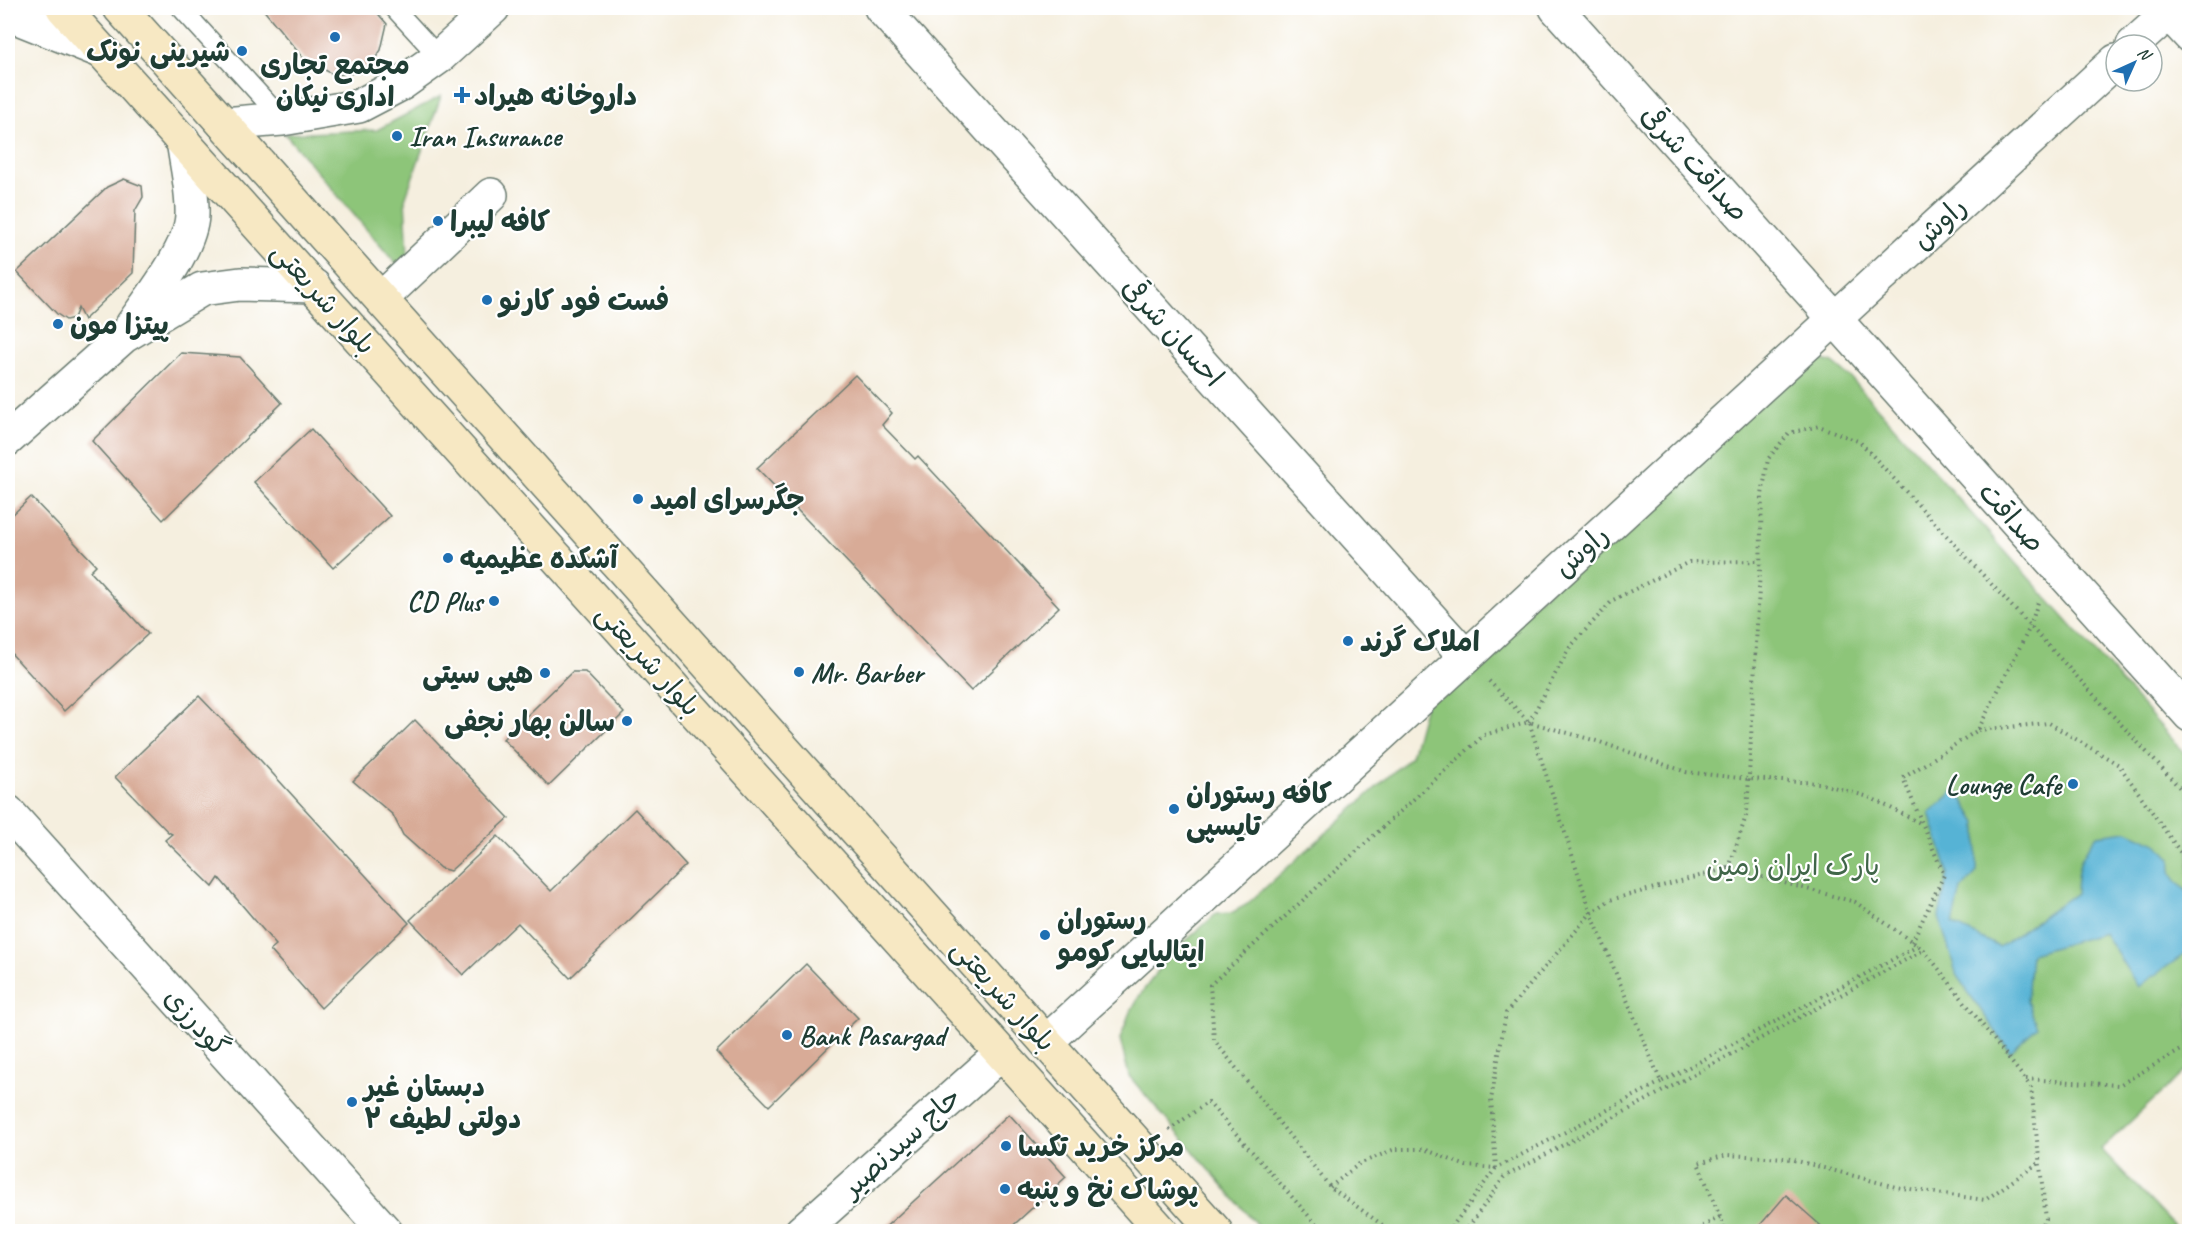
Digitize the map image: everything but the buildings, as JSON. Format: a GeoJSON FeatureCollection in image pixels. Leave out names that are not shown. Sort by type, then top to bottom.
{"type":"FeatureCollection","features":[{"type":"Feature","properties":{"kind":"main road","name":"بلوار شریعتی"},"geometry":{"type":"LineString","coordinates":[[63,8],[1162,1232]]}},
{"type":"Feature","properties":{"kind":"main road","name":"بلوار شریعتی"},"geometry":{"type":"LineString","coordinates":[[120,8],[1216,1232]]}},
{"type":"Feature","properties":{"kind":"street"},"geometry":{"type":"LineString","coordinates":[[224,124],[282,119],[359,106],[401,84],[439,57],[493,8]]}},
{"type":"Feature","properties":{"kind":"street","name":"احسان شرقی"},"geometry":{"type":"LineString","coordinates":[[881,8],[1466,657]]}},
{"type":"Feature","properties":{"kind":"street","name":"صداقت شرقی"},"geometry":{"type":"LineString","coordinates":[[1556,8],[1834,319]]}},
{"type":"Feature","properties":{"kind":"street"},"geometry":{"type":"LineString","coordinates":[[8,14],[103,52]]}},
{"type":"Feature","properties":{"kind":"street"},"geometry":{"type":"LineString","coordinates":[[2150,33],[2174,16]]}},
{"type":"Feature","properties":{"kind":"street","name":"راوش"},"geometry":{"type":"LineString","coordinates":[[1046,1042],[2104,72]]}},
{"type":"Feature","properties":{"kind":"street"},"geometry":{"type":"LineString","coordinates":[[124,336],[163,282],[183,245],[190,224],[192,217],[190,186],[183,140]]}},
{"type":"Feature","properties":{"kind":"street"},"geometry":{"type":"LineString","coordinates":[[381,299],[491,195]]}},
{"type":"Feature","properties":{"kind":"street"},"geometry":{"type":"LineString","coordinates":[[12,426],[124,336],[202,290],[240,284],[314,286]]}},
{"type":"Feature","properties":{"kind":"street","name":"صداقت"},"geometry":{"type":"LineString","coordinates":[[1834,319],[2190,715]]}},
{"type":"Feature","properties":{"kind":"street","name":"گودرزی"},"geometry":{"type":"LineString","coordinates":[[8,812],[386,1232]]}},
{"type":"Feature","properties":{"kind":"street","name":"حاج سیدنصیر"},"geometry":{"type":"LineString","coordinates":[[801,1232],[1002,1053]]}},
{"type":"Feature","properties":{"kind":"lane"},"geometry":{"type":"LineString","coordinates":[[181,8],[282,119]]}},
{"type":"Feature","properties":{"kind":"lane"},"geometry":{"type":"LineString","coordinates":[[394,8],[439,57]]}},
{"type":"Feature","properties":{"kind":"path"},"geometry":{"type":"LineString","coordinates":[[1729,868],[1746,813],[1762,495],[1768,459],[1790,433],[1819,426],[1860,442],[2190,799]]}},
{"type":"Feature","properties":{"kind":"path"},"geometry":{"type":"LineString","coordinates":[[1528,722],[1570,647],[1613,600],[1689,562],[1760,561]]}},
{"type":"Feature","properties":{"kind":"path"},"geometry":{"type":"LineString","coordinates":[[1978,730],[2030,627],[2052,561]]}},
{"type":"Feature","properties":{"kind":"path"},"geometry":{"type":"LineString","coordinates":[[1466,657],[1528,722],[1591,913],[1661,1082]]}},
{"type":"Feature","properties":{"kind":"path"},"geometry":{"type":"LineString","coordinates":[[1392,1232],[1330,1187],[1214,1040],[1210,985],[1484,735],[1528,722],[1600,742],[1686,772],[1748,779],[1819,783],[1869,797],[1922,824]]}},
{"type":"Feature","properties":{"kind":"path"},"geometry":{"type":"LineString","coordinates":[[1912,942],[1944,875],[1903,778],[1978,730],[2049,723],[2120,765],[2190,866]]}},
{"type":"Feature","properties":{"kind":"path"},"geometry":{"type":"LineString","coordinates":[[1496,1168],[1491,1100],[1506,1012],[1591,913],[1610,900],[1729,868],[1855,902],[1924,950],[2031,1088],[2046,1219],[2039,1232]]}},
{"type":"Feature","properties":{"kind":"path"},"geometry":{"type":"LineString","coordinates":[[1448,1232],[1496,1168],[1918,946]]}},
{"type":"Feature","properties":{"kind":"path"},"geometry":{"type":"LineString","coordinates":[[1465,1232],[1504,1177],[1924,950]]}},
{"type":"Feature","properties":{"kind":"path"},"geometry":{"type":"LineString","coordinates":[[2025,1079],[2119,1085],[2183,1050],[2190,1043]]}},
{"type":"Feature","properties":{"kind":"path"},"geometry":{"type":"LineString","coordinates":[[1143,1149],[1208,1102],[1323,1232]]}},
{"type":"Feature","properties":{"kind":"path"},"geometry":{"type":"LineString","coordinates":[[1330,1187],[1359,1164],[1395,1149],[1424,1149],[1466,1166],[1496,1168]]}},
{"type":"Feature","properties":{"kind":"path"},"geometry":{"type":"LineString","coordinates":[[1727,1232],[1698,1163],[1727,1155],[1786,1158],[1896,1187],[1985,1200],[2040,1162]]}},
{"type":"Feature","properties":{"kind":"path"},"geometry":{"type":"LineString","coordinates":[[1692,1232],[1720,1217]]}},
{"type":"Feature","properties":{"kind":"green space"},"geometry":{"type":"Polygon","coordinates":[[[441,96],[405,199],[408,256],[396,264],[285,134],[377,130],[441,96]]]}},
{"type":"Feature","properties":{"kind":"green space","name":"پارک ایران زمین"},"geometry":{"type":"Polygon","coordinates":[[[1813,357],[1833,363],[1850,377],[2189,758],[2189,1067],[2101,1149],[2179,1231],[1262,1231],[1129,1076],[1120,1039],[1129,1014],[1140,995],[1169,956],[1216,914],[1231,913],[1246,905],[1411,756],[1427,698],[1813,357]]]}},
{"type":"Feature","properties":{"kind":"water"},"geometry":{"type":"Polygon","coordinates":[[[1956,789],[1977,823],[1977,872],[1961,889],[1953,924],[1999,947],[2076,893],[2080,861],[2097,835],[2127,831],[2159,845],[2171,859],[2174,879],[2189,893],[2189,951],[2138,987],[2104,933],[2031,954],[2027,1001],[2037,1027],[2010,1052],[1957,976],[1939,917],[1948,873],[1930,813],[1956,789]]]}},
{"type":"Feature","properties":{"kind":"place","name":"مجتمع تجاری اداری نیکان"},"geometry":{"type":"Point","coordinates":[335,37]}},
{"type":"Feature","properties":{"kind":"place","name":"شیرینی نونک"},"geometry":{"type":"Point","coordinates":[242,51]}},
{"type":"Feature","properties":{"kind":"place","name":"داروخانه هیراد"},"geometry":{"type":"Point","coordinates":[462,95]}},
{"type":"Feature","properties":{"kind":"place","name":"Iran Insurance"},"geometry":{"type":"Point","coordinates":[397,136]}},
{"type":"Feature","properties":{"kind":"place","name":"کافه لیبرا"},"geometry":{"type":"Point","coordinates":[438,221]}},
{"type":"Feature","properties":{"kind":"place","name":"فست فود کارنو"},"geometry":{"type":"Point","coordinates":[487,300]}},
{"type":"Feature","properties":{"kind":"place","name":"پیتزا مون"},"geometry":{"type":"Point","coordinates":[58,324]}},
{"type":"Feature","properties":{"kind":"place","name":"جگرسرای امید"},"geometry":{"type":"Point","coordinates":[638,499]}},
{"type":"Feature","properties":{"kind":"place","name":"آشکده عظیمیه"},"geometry":{"type":"Point","coordinates":[448,558]}},
{"type":"Feature","properties":{"kind":"place","name":"CD Plus"},"geometry":{"type":"Point","coordinates":[494,601]}},
{"type":"Feature","properties":{"kind":"place","name":"املاک گرند"},"geometry":{"type":"Point","coordinates":[1348,641]}},
{"type":"Feature","properties":{"kind":"place","name":"Mr. Barber"},"geometry":{"type":"Point","coordinates":[799,672]}},
{"type":"Feature","properties":{"kind":"place","name":"هپی سیتی"},"geometry":{"type":"Point","coordinates":[545,673]}},
{"type":"Feature","properties":{"kind":"place","name":"سالن بهار نجفی"},"geometry":{"type":"Point","coordinates":[627,721]}},
{"type":"Feature","properties":{"kind":"place","name":"Lounge Cafe"},"geometry":{"type":"Point","coordinates":[2073,784]}},
{"type":"Feature","properties":{"kind":"place","name":"کافه رستوران تایسپی"},"geometry":{"type":"Point","coordinates":[1174,809]}},
{"type":"Feature","properties":{"kind":"place","name":"رستوران ایتالیایی کومو"},"geometry":{"type":"Point","coordinates":[1045,935]}},
{"type":"Feature","properties":{"kind":"place","name":"Bank Pasargad"},"geometry":{"type":"Point","coordinates":[787,1035]}},
{"type":"Feature","properties":{"kind":"place","name":"دبستان غیر دولتی لطیف ۲"},"geometry":{"type":"Point","coordinates":[352,1102]}},
{"type":"Feature","properties":{"kind":"place","name":"مرکز خرید تکسا"},"geometry":{"type":"Point","coordinates":[1006,1146]}},
{"type":"Feature","properties":{"kind":"place","name":"پوشاک نخ و پنبه"},"geometry":{"type":"Point","coordinates":[1005,1189]}}]}
